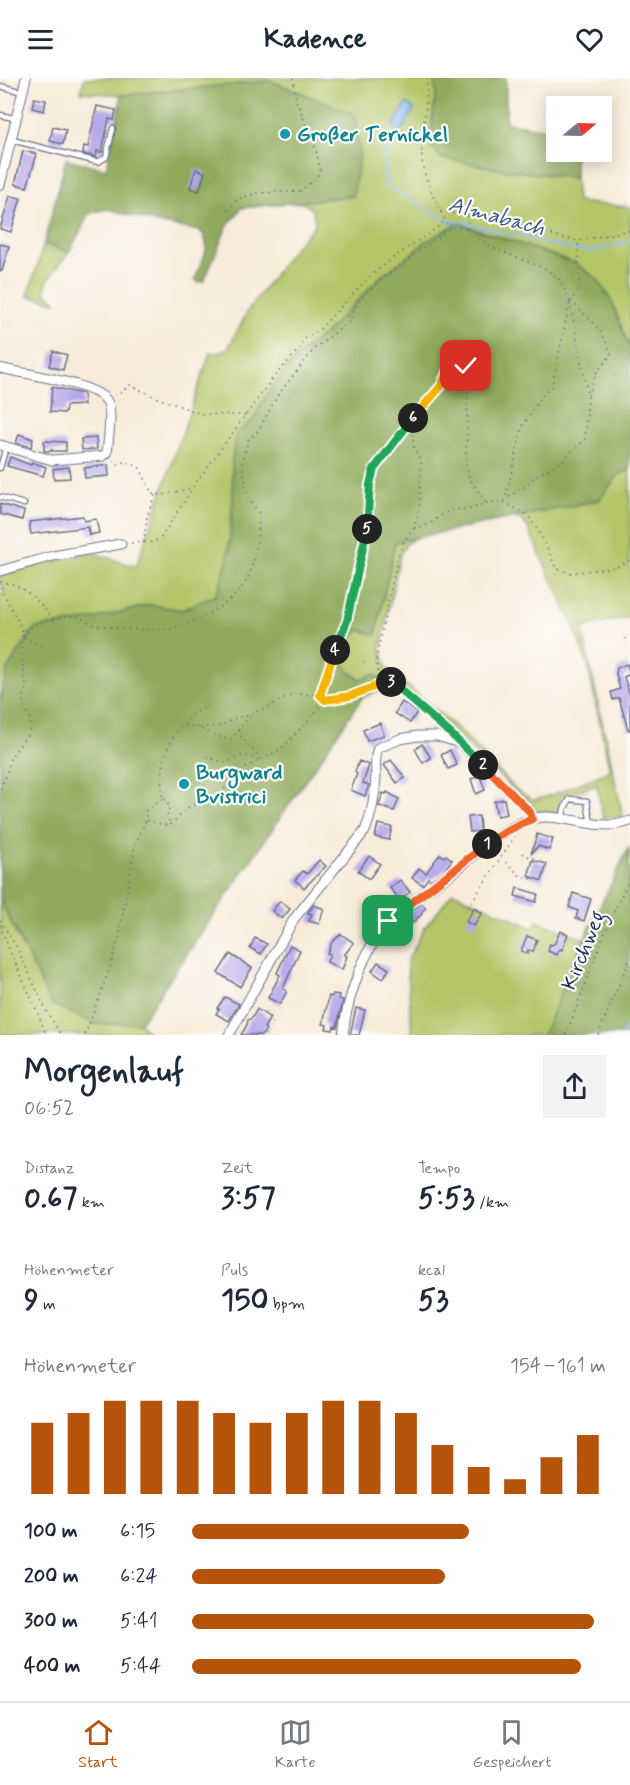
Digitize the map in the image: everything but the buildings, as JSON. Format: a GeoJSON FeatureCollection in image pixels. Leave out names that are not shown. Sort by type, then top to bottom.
{"type":"FeatureCollection","features":[{"type":"Feature","properties":{"kind":"street"},"geometry":{"type":"LineString","coordinates":[[0,185],[26,78]]}},
{"type":"Feature","properties":{"kind":"street"},"geometry":{"type":"LineString","coordinates":[[0,368],[80,386],[92,391],[107,402],[110,410],[105,455],[52,460],[3,446]]}},
{"type":"Feature","properties":{"kind":"street"},"geometry":{"type":"LineString","coordinates":[[0,571],[53,556],[121,544]]}},
{"type":"Feature","properties":{"kind":"street"},"geometry":{"type":"LineString","coordinates":[[229,1035],[294,919],[365,831],[370,817],[376,778],[375,753],[378,748],[400,739],[418,736],[436,736],[460,743],[530,812],[532,819]]}},
{"type":"Feature","properties":{"kind":"street"},"geometry":{"type":"LineString","coordinates":[[343,1035],[345,1019],[366,954],[376,936],[400,911],[494,839],[532,819],[615,825],[630,821]]}},
{"type":"Feature","properties":{"kind":"lane"},"geometry":{"type":"LineString","coordinates":[[0,86],[23,92]]}},
{"type":"Feature","properties":{"kind":"lane"},"geometry":{"type":"LineString","coordinates":[[0,115],[18,118]]}},
{"type":"Feature","properties":{"kind":"lane"},"geometry":{"type":"LineString","coordinates":[[12,140],[98,162],[106,157],[113,128]]}},
{"type":"Feature","properties":{"kind":"lane"},"geometry":{"type":"LineString","coordinates":[[0,468],[3,446]]}},
{"type":"Feature","properties":{"kind":"lane"},"geometry":{"type":"LineString","coordinates":[[0,497],[24,504]]}},
{"type":"Feature","properties":{"kind":"lane"},"geometry":{"type":"LineString","coordinates":[[389,681],[460,743]]}},
{"type":"Feature","properties":{"kind":"lane"},"geometry":{"type":"LineString","coordinates":[[585,793],[591,824]]}},
{"type":"Feature","properties":{"kind":"lane"},"geometry":{"type":"LineString","coordinates":[[563,820],[564,809],[570,799],[587,801]]}},
{"type":"Feature","properties":{"kind":"path"},"geometry":{"type":"LineString","coordinates":[[228,212],[237,200],[257,193],[300,191],[316,178],[320,170],[316,149],[296,100],[293,78]]}},
{"type":"Feature","properties":{"kind":"path"},"geometry":{"type":"LineString","coordinates":[[427,78],[428,99],[422,161],[440,211],[450,229]]}},
{"type":"Feature","properties":{"kind":"path"},"geometry":{"type":"LineString","coordinates":[[440,211],[468,215],[578,241],[630,230]]}},
{"type":"Feature","properties":{"kind":"path"},"geometry":{"type":"LineString","coordinates":[[467,229],[468,215]]}},
{"type":"Feature","properties":{"kind":"path"},"geometry":{"type":"LineString","coordinates":[[121,544],[149,543],[160,539],[192,488],[273,378],[300,348],[303,340],[319,330],[368,278],[434,230],[444,219]]}},
{"type":"Feature","properties":{"kind":"path"},"geometry":{"type":"LineString","coordinates":[[23,636],[26,629],[41,621],[78,616],[92,625],[172,628],[207,614],[237,594],[252,568],[260,514],[248,499],[242,463],[248,440],[258,431],[278,395],[315,348],[350,322],[358,301],[380,280],[450,229],[459,227],[467,229],[493,248],[546,269],[560,280],[570,301],[588,397]]}},
{"type":"Feature","properties":{"kind":"path"},"geometry":{"type":"LineString","coordinates":[[506,498],[522,428],[540,398],[552,386],[570,301],[580,289],[578,241]]}},
{"type":"Feature","properties":{"kind":"path"},"geometry":{"type":"LineString","coordinates":[[414,528],[427,525],[450,510],[470,509],[486,503],[502,501],[560,462],[585,440],[588,397],[596,373],[611,355],[608,344],[597,325],[570,301]]}},
{"type":"Feature","properties":{"kind":"path"},"geometry":{"type":"LineString","coordinates":[[320,695],[352,602],[367,530],[370,484],[374,469],[441,386],[453,359],[458,355],[465,359],[468,379],[466,466],[468,478],[486,503]]}},
{"type":"Feature","properties":{"kind":"path"},"geometry":{"type":"LineString","coordinates":[[107,402],[130,385],[202,414],[246,415]]}},
{"type":"Feature","properties":{"kind":"path"},"geometry":{"type":"LineString","coordinates":[[378,672],[376,661],[378,648],[398,556],[405,539],[414,528],[419,509],[422,462],[414,448],[411,421]]}},
{"type":"Feature","properties":{"kind":"path"},"geometry":{"type":"LineString","coordinates":[[118,465],[127,461],[140,468],[152,494],[163,495],[192,488]]}},
{"type":"Feature","properties":{"kind":"path"},"geometry":{"type":"LineString","coordinates":[[144,542],[147,516],[156,494]]}},
{"type":"Feature","properties":{"kind":"path"},"geometry":{"type":"LineString","coordinates":[[502,501],[528,516],[545,543],[556,567],[569,573],[616,567],[630,560]]}},
{"type":"Feature","properties":{"kind":"path"},"geometry":{"type":"LineString","coordinates":[[87,529],[88,535]]}},
{"type":"Feature","properties":{"kind":"path"},"geometry":{"type":"LineString","coordinates":[[0,582],[7,582],[32,594],[54,620]]}},
{"type":"Feature","properties":{"kind":"path"},"geometry":{"type":"LineString","coordinates":[[0,587],[22,629],[21,657],[26,682],[22,704],[31,722],[29,732],[10,758],[7,774],[0,790]]}},
{"type":"Feature","properties":{"kind":"path"},"geometry":{"type":"LineString","coordinates":[[23,636],[44,648]]}},
{"type":"Feature","properties":{"kind":"path"},"geometry":{"type":"LineString","coordinates":[[624,639],[630,638]]}},
{"type":"Feature","properties":{"kind":"path"},"geometry":{"type":"LineString","coordinates":[[364,661],[366,665]]}},
{"type":"Feature","properties":{"kind":"path"},"geometry":{"type":"LineString","coordinates":[[146,820],[170,825],[189,807],[216,797],[247,767],[281,749],[325,700],[350,696],[389,681]]}},
{"type":"Feature","properties":{"kind":"path"},"geometry":{"type":"LineString","coordinates":[[199,728],[221,726],[237,717],[244,717],[295,694],[320,695],[325,700]]}},
{"type":"Feature","properties":{"kind":"path"},"geometry":{"type":"LineString","coordinates":[[170,825],[167,814],[170,807],[163,798],[161,789],[166,759],[177,730],[193,714],[210,705]]}},
{"type":"Feature","properties":{"kind":"path"},"geometry":{"type":"LineString","coordinates":[[184,725],[199,728],[224,740],[231,739],[251,714]]}},
{"type":"Feature","properties":{"kind":"path"},"geometry":{"type":"LineString","coordinates":[[238,729],[260,760]]}},
{"type":"Feature","properties":{"kind":"path"},"geometry":{"type":"LineString","coordinates":[[207,756],[226,763],[242,755],[260,760]]}},
{"type":"Feature","properties":{"kind":"path"},"geometry":{"type":"LineString","coordinates":[[85,1035],[119,937],[135,846],[146,820],[146,811],[163,798]]}},
{"type":"Feature","properties":{"kind":"path"},"geometry":{"type":"LineString","coordinates":[[465,912],[520,828],[519,825]]}},
{"type":"Feature","properties":{"kind":"path"},"geometry":{"type":"LineString","coordinates":[[523,853],[538,859]]}},
{"type":"Feature","properties":{"kind":"path"},"geometry":{"type":"LineString","coordinates":[[506,862],[519,875],[534,880]]}},
{"type":"Feature","properties":{"kind":"path","name":"Kirchweg"},"geometry":{"type":"LineString","coordinates":[[566,1035],[603,936],[630,877]]}},
{"type":"Feature","properties":{"kind":"path"},"geometry":{"type":"LineString","coordinates":[[626,889],[630,891]]}},
{"type":"Feature","properties":{"kind":"path"},"geometry":{"type":"LineString","coordinates":[[0,920],[17,948],[47,1012],[61,1035]]}},
{"type":"Feature","properties":{"kind":"path"},"geometry":{"type":"LineString","coordinates":[[0,926],[9,952],[32,997],[46,1035]]}},
{"type":"Feature","properties":{"kind":"path"},"geometry":{"type":"LineString","coordinates":[[598,1035],[630,957]]}},
{"type":"Feature","properties":{"kind":"path"},"geometry":{"type":"LineString","coordinates":[[265,1035],[273,1023],[266,1011]]}},
{"type":"Feature","properties":{"kind":"green space"},"geometry":{"type":"Polygon","coordinates":[[[84,78],[434,78],[436,93],[429,143],[498,169],[575,178],[577,202],[630,207],[630,349],[611,300],[597,279],[575,263],[474,228],[409,256],[379,278],[329,330],[297,356],[266,395],[254,419],[236,434],[232,459],[233,499],[228,559],[216,595],[182,610],[150,605],[81,622],[35,628],[8,668],[0,704],[0,595],[5,590],[0,583],[0,575],[91,552],[136,567],[210,353],[219,353],[228,348],[248,311],[291,252],[315,224],[313,210],[303,203],[286,203],[353,196],[354,114],[271,81],[122,95],[81,92],[84,78]]]}},
{"type":"Feature","properties":{"kind":"green space"},"geometry":{"type":"Polygon","coordinates":[[[434,78],[506,78],[506,123],[546,129],[546,162],[575,162],[575,178],[498,169],[441,158],[429,143],[436,93],[434,78]]]}},
{"type":"Feature","properties":{"kind":"green space"},"geometry":{"type":"Polygon","coordinates":[[[271,81],[354,114],[360,155],[353,196],[242,208],[227,226],[204,281],[198,282],[195,279],[206,248],[206,241],[200,231],[158,223],[108,209],[90,213],[69,252],[44,244],[66,159],[106,169],[122,95],[271,81]]]}},
{"type":"Feature","properties":{"kind":"green space"},"geometry":{"type":"Polygon","coordinates":[[[458,223],[575,263],[597,279],[611,300],[630,349],[630,470],[618,475],[599,500],[395,542],[376,635],[360,630],[350,637],[341,658],[349,672],[360,679],[374,674],[389,685],[362,698],[140,1023],[95,1024],[51,1004],[0,899],[0,704],[8,668],[35,628],[81,622],[150,605],[182,610],[216,595],[228,559],[233,499],[232,459],[236,434],[254,419],[266,395],[297,356],[329,330],[379,278],[426,241],[458,223]]]}},
{"type":"Feature","properties":{"kind":"green space"},"geometry":{"type":"Polygon","coordinates":[[[44,244],[69,252],[47,281],[45,292],[57,302],[28,296],[44,244]]]}},
{"type":"Feature","properties":{"kind":"green space"},"geometry":{"type":"Polygon","coordinates":[[[630,470],[630,617],[582,628],[623,817],[603,817],[597,785],[561,796],[558,815],[535,810],[454,732],[395,682],[389,685],[374,674],[361,679],[349,672],[341,658],[350,637],[360,630],[376,635],[395,542],[417,537],[407,543],[400,554],[381,648],[386,667],[461,732],[517,790],[533,800],[549,796],[610,771],[587,663],[574,627],[527,526],[521,519],[514,518],[599,500],[618,475],[630,470]]]}},
{"type":"Feature","properties":{"kind":"green space"},"geometry":{"type":"Polygon","coordinates":[[[629,847],[630,1035],[543,1035],[584,939],[629,847]]]}},
{"type":"Feature","properties":{"kind":"green space"},"geometry":{"type":"Polygon","coordinates":[[[453,892],[533,928],[537,921],[584,939],[543,1035],[412,1035],[407,961],[425,927],[453,892]]]}},
{"type":"Feature","properties":{"kind":"green space"},"geometry":{"type":"Polygon","coordinates":[[[0,899],[22,947],[95,1024],[140,1023],[150,1035],[0,1035],[0,899]]]}},
{"type":"Feature","properties":{"kind":"water"},"geometry":{"type":"Polygon","coordinates":[[[407,103],[414,109],[400,131],[393,126],[407,103]]]}},
{"type":"Feature","properties":{"kind":"waterway","name":"Almabach"},"geometry":{"type":"LineString","coordinates":[[397,129],[384,148],[386,185],[444,219],[565,248],[591,251],[630,241]]}},
{"type":"Feature","properties":{"kind":"waterway"},"geometry":{"type":"LineString","coordinates":[[623,1035],[630,1019]]}},
{"type":"Feature","properties":{"kind":"place","name":"Großer Ternickel"},"geometry":{"type":"Point","coordinates":[285,134]}},
{"type":"Feature","properties":{"kind":"place","name":"Burgward Bvistrici"},"geometry":{"type":"Point","coordinates":[184,784]}},
{"type":"Feature","properties":{"kind":"route"},"geometry":{"type":"LineString","coordinates":[[388,921],[494,839],[532,819],[530,812],[451,734],[389,681],[350,696],[325,700],[320,695],[352,602],[367,530],[370,484],[374,469],[441,386],[453,359],[458,355],[465,359],[466,366]]}}]}
